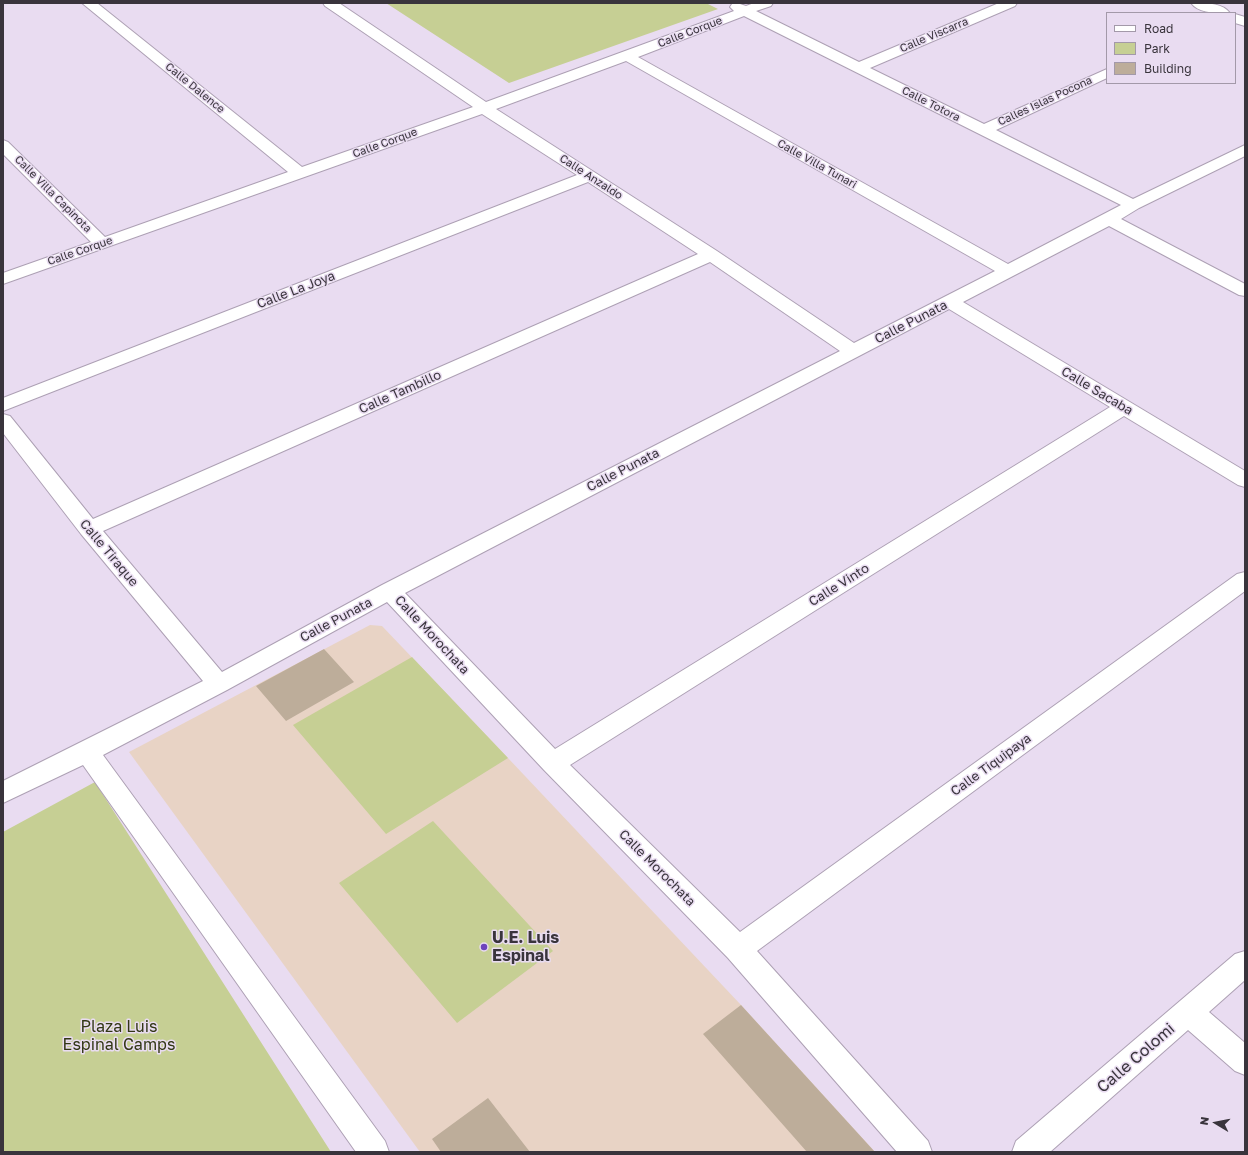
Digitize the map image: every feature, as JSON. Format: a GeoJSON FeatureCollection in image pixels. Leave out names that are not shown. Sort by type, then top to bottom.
{"type":"FeatureCollection","features":[{"type":"Feature","properties":{"kind":"street","name":"Calle Dalence"},"geometry":{"type":"LineString","coordinates":[[89,3],[300,174]]}},
{"type":"Feature","properties":{"kind":"street","name":"Calle Anzaldo"},"geometry":{"type":"LineString","coordinates":[[330,3],[484,108],[711,255],[853,351]]}},
{"type":"Feature","properties":{"kind":"street","name":"Calle Totora"},"geometry":{"type":"LineString","coordinates":[[729,3],[1133,205]]}},
{"type":"Feature","properties":{"kind":"street","name":"Calle Corque"},"geometry":{"type":"LineString","coordinates":[[3,279],[484,108],[766,3]]}},
{"type":"Feature","properties":{"kind":"street","name":"Calle Viscarra"},"geometry":{"type":"LineString","coordinates":[[858,68],[1010,3]]}},
{"type":"Feature","properties":{"kind":"street"},"geometry":{"type":"LineString","coordinates":[[1198,3],[1220,12]]}},
{"type":"Feature","properties":{"kind":"street","name":"Calle Villa Tunari"},"geometry":{"type":"LineString","coordinates":[[627,56],[1007,271]]}},
{"type":"Feature","properties":{"kind":"street","name":"Calles Islas Pocona"},"geometry":{"type":"LineString","coordinates":[[984,130],[1106,72]]}},
{"type":"Feature","properties":{"kind":"street","name":"Calle Villa Capinota"},"geometry":{"type":"LineString","coordinates":[[3,145],[103,244]]}},
{"type":"Feature","properties":{"kind":"street","name":"Calle Punata"},"geometry":{"type":"LineString","coordinates":[[3,793],[87,752],[218,684],[390,591],[950,302],[1133,205],[1245,150]]}},
{"type":"Feature","properties":{"kind":"street","name":"Calle La Joya"},"geometry":{"type":"LineString","coordinates":[[3,405],[589,176]]}},
{"type":"Feature","properties":{"kind":"street"},"geometry":{"type":"LineString","coordinates":[[1109,219],[1245,291]]}},
{"type":"Feature","properties":{"kind":"street","name":"Calle Tambillo"},"geometry":{"type":"LineString","coordinates":[[89,529],[711,255]]}},
{"type":"Feature","properties":{"kind":"street","name":"Calle Sacaba"},"geometry":{"type":"LineString","coordinates":[[950,302],[1245,480]]}},
{"type":"Feature","properties":{"kind":"street","name":"Calle Vinto"},"geometry":{"type":"LineString","coordinates":[[553,763],[1124,407]]}},
{"type":"Feature","properties":{"kind":"street","name":"Calle Tiraque"},"geometry":{"type":"LineString","coordinates":[[3,420],[89,529],[218,684]]}},
{"type":"Feature","properties":{"kind":"street","name":"Calle Tiquipaya"},"geometry":{"type":"LineString","coordinates":[[738,949],[1245,580]]}},
{"type":"Feature","properties":{"kind":"street","name":"Calle Morochata"},"geometry":{"type":"LineString","coordinates":[[390,591],[553,763],[738,949],[917,1152]]}},
{"type":"Feature","properties":{"kind":"street"},"geometry":{"type":"LineString","coordinates":[[87,752],[374,1152]]}},
{"type":"Feature","properties":{"kind":"street","name":"Calle Colomi"},"geometry":{"type":"LineString","coordinates":[[1027,1152],[1245,963]]}},
{"type":"Feature","properties":{"kind":"street"},"geometry":{"type":"LineString","coordinates":[[1189,1013],[1245,1061]]}},
{"type":"Feature","properties":{"kind":"shaded area"},"geometry":{"type":"Polygon","coordinates":[[[370,625],[382,626],[741,1005],[875,1152],[420,1152],[129,752],[370,625]]]}},
{"type":"Feature","properties":{"kind":"green space"},"geometry":{"type":"Polygon","coordinates":[[[386,3],[706,3],[718,9],[509,83],[386,3]]]}},
{"type":"Feature","properties":{"kind":"green space"},"geometry":{"type":"Polygon","coordinates":[[[412,657],[508,758],[386,834],[293,725],[412,657]]]}},
{"type":"Feature","properties":{"kind":"green space","name":"Plaza Luis Espinal Camps"},"geometry":{"type":"Polygon","coordinates":[[[95,782],[331,1152],[3,1152],[3,832],[95,782]]]}},
{"type":"Feature","properties":{"kind":"green space"},"geometry":{"type":"Polygon","coordinates":[[[433,821],[553,951],[457,1023],[339,883],[433,821]]]}},
{"type":"Feature","properties":{"kind":"building"},"geometry":{"type":"Polygon","coordinates":[[[324,649],[354,682],[286,721],[256,686],[324,649]]]}},
{"type":"Feature","properties":{"kind":"building"},"geometry":{"type":"Polygon","coordinates":[[[741,1005],[875,1152],[807,1152],[703,1034],[741,1005]]]}},
{"type":"Feature","properties":{"kind":"building"},"geometry":{"type":"Polygon","coordinates":[[[488,1098],[530,1152],[441,1152],[432,1139],[488,1098]]]}},
{"type":"Feature","properties":{"kind":"place","name":"U.E. Luis Espinal"},"geometry":{"type":"Point","coordinates":[484,947]}}]}
